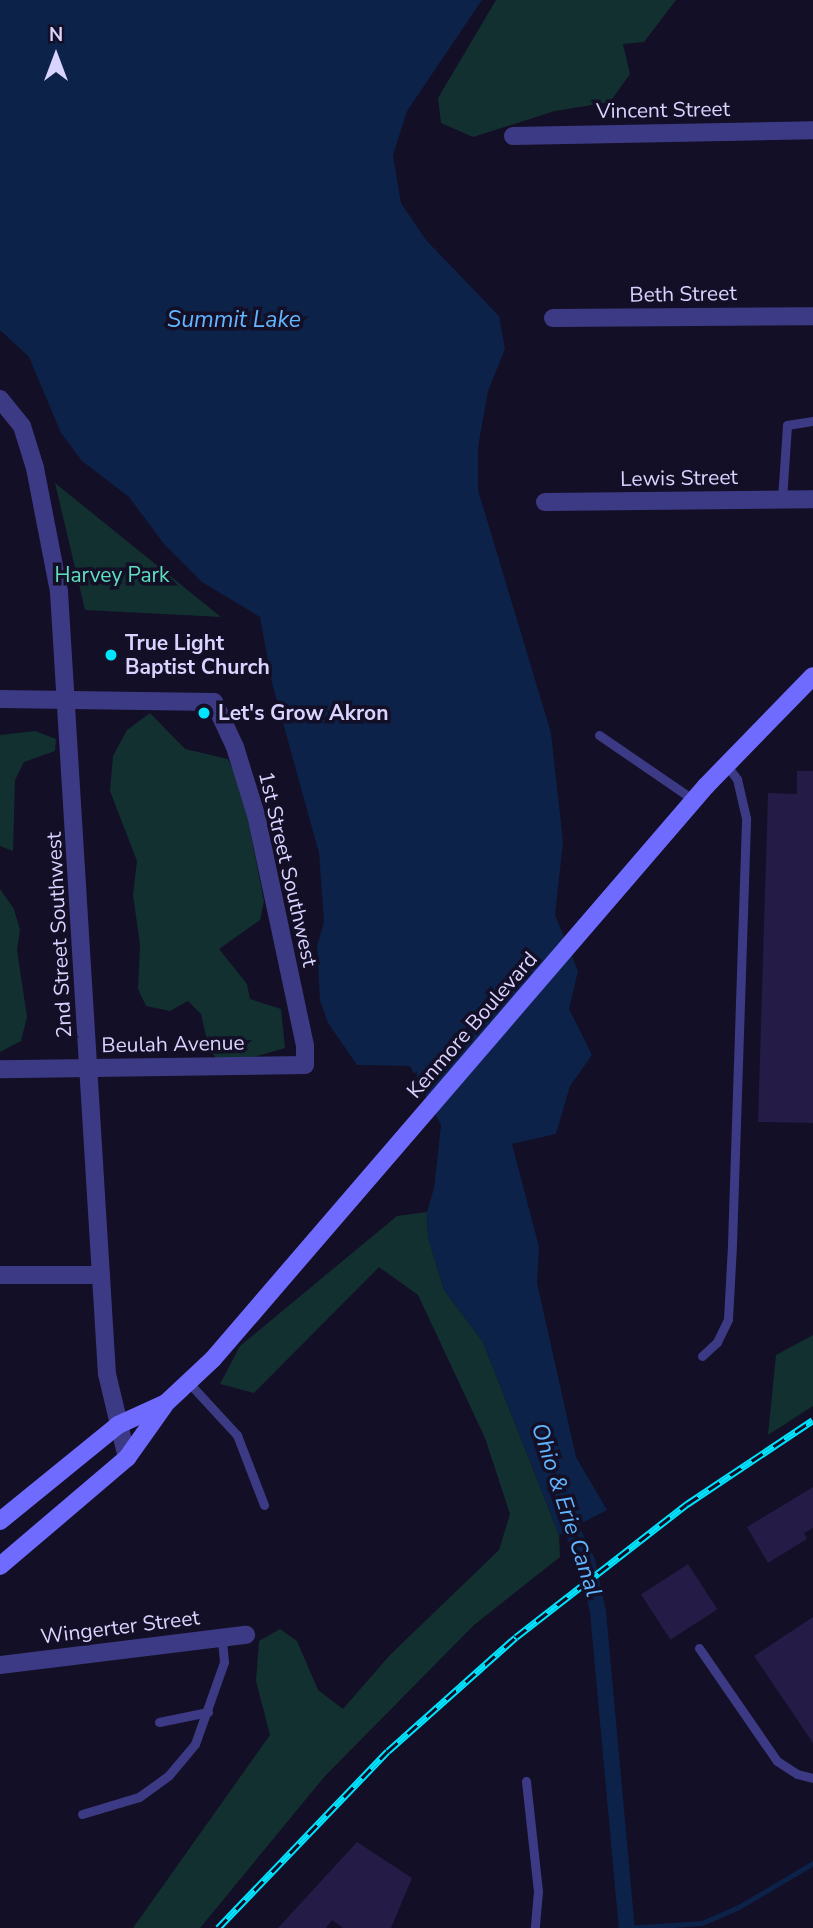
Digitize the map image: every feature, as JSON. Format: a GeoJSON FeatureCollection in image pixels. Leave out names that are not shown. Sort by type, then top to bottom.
{"type":"FeatureCollection","features":[{"type":"Feature","properties":{"kind":"main road","name":"Kenmore Boulevard"},"geometry":{"type":"LineString","coordinates":[[0,1566],[127,1458],[166,1403],[189,1383],[352,1199],[694,800],[813,677]]}},
{"type":"Feature","properties":{"kind":"main road","name":"Kenmore Boulevard"},"geometry":{"type":"LineString","coordinates":[[0,1521],[118,1425],[166,1403]]}},
{"type":"Feature","properties":{"kind":"street","name":"Vincent Street"},"geometry":{"type":"LineString","coordinates":[[513,136],[813,130]]}},
{"type":"Feature","properties":{"kind":"street","name":"Beth Street"},"geometry":{"type":"LineString","coordinates":[[553,318],[813,316]]}},
{"type":"Feature","properties":{"kind":"street","name":"2nd Street Southwest"},"geometry":{"type":"LineString","coordinates":[[0,399],[7,416],[22,426],[46,514],[59,592],[68,700],[107,1374],[127,1458]]}},
{"type":"Feature","properties":{"kind":"street","name":"Lewis Street"},"geometry":{"type":"LineString","coordinates":[[545,502],[813,499]]}},
{"type":"Feature","properties":{"kind":"street"},"geometry":{"type":"LineString","coordinates":[[0,699],[68,700]]}},
{"type":"Feature","properties":{"kind":"street","name":"1st Street Southwest"},"geometry":{"type":"LineString","coordinates":[[68,700],[214,702],[235,747],[256,815],[304,1046],[304,1065]]}},
{"type":"Feature","properties":{"kind":"street","name":"Beulah Avenue"},"geometry":{"type":"LineString","coordinates":[[0,1069],[304,1065]]}},
{"type":"Feature","properties":{"kind":"street"},"geometry":{"type":"LineString","coordinates":[[0,1275],[102,1275]]}},
{"type":"Feature","properties":{"kind":"street","name":"Wingerter Street"},"geometry":{"type":"LineString","coordinates":[[0,1665],[246,1635]]}},
{"type":"Feature","properties":{"kind":"lane"},"geometry":{"type":"LineString","coordinates":[[782,499],[787,425],[813,421]]}},
{"type":"Feature","properties":{"kind":"lane"},"geometry":{"type":"LineString","coordinates":[[599,735],[694,800]]}},
{"type":"Feature","properties":{"kind":"lane"},"geometry":{"type":"LineString","coordinates":[[702,1356],[717,1342],[728,1319],[732,1244],[746,818],[737,779],[727,766]]}},
{"type":"Feature","properties":{"kind":"lane"},"geometry":{"type":"LineString","coordinates":[[189,1383],[237,1435],[264,1505]]}},
{"type":"Feature","properties":{"kind":"lane"},"geometry":{"type":"LineString","coordinates":[[82,1814],[139,1797],[169,1776],[195,1744],[224,1662],[222,1638]]}},
{"type":"Feature","properties":{"kind":"lane"},"geometry":{"type":"LineString","coordinates":[[699,1648],[777,1761],[797,1774],[813,1778]]}},
{"type":"Feature","properties":{"kind":"lane"},"geometry":{"type":"LineString","coordinates":[[159,1722],[208,1712]]}},
{"type":"Feature","properties":{"kind":"lane"},"geometry":{"type":"LineString","coordinates":[[526,1781],[538,1891],[535,1928]]}},
{"type":"Feature","properties":{"kind":"green space"},"geometry":{"type":"Polygon","coordinates":[[[496,0],[676,0],[644,42],[623,44],[630,74],[610,102],[555,111],[473,137],[441,123],[438,98],[496,0]]]}},
{"type":"Feature","properties":{"kind":"green space","name":"Harvey Park"},"geometry":{"type":"Polygon","coordinates":[[[55,483],[221,617],[85,610],[55,483]]]}},
{"type":"Feature","properties":{"kind":"green space"},"geometry":{"type":"Polygon","coordinates":[[[150,713],[185,749],[228,759],[242,790],[264,901],[260,920],[219,949],[247,984],[250,999],[281,1009],[285,1048],[251,1058],[216,1058],[209,1049],[201,1014],[188,1001],[170,1011],[146,1006],[138,989],[140,945],[133,895],[137,861],[110,791],[113,756],[127,730],[150,713]]]}},
{"type":"Feature","properties":{"kind":"green space"},"geometry":{"type":"Polygon","coordinates":[[[35,731],[56,739],[55,751],[24,762],[15,780],[13,851],[0,846],[0,735],[35,731]]]}},
{"type":"Feature","properties":{"kind":"green space"},"geometry":{"type":"Polygon","coordinates":[[[0,889],[14,909],[20,930],[17,950],[27,1017],[21,1041],[0,1052],[0,889]]]}},
{"type":"Feature","properties":{"kind":"green space"},"geometry":{"type":"Polygon","coordinates":[[[427,1212],[428,1237],[444,1290],[483,1342],[559,1535],[560,1557],[474,1625],[325,1776],[200,1928],[133,1928],[270,1735],[256,1681],[259,1641],[280,1629],[297,1641],[318,1690],[343,1709],[390,1655],[499,1550],[510,1514],[485,1438],[418,1295],[379,1267],[254,1393],[220,1384],[240,1346],[397,1216],[427,1212]]]}},
{"type":"Feature","properties":{"kind":"green space"},"geometry":{"type":"Polygon","coordinates":[[[813,1335],[813,1406],[768,1435],[776,1355],[813,1335]]]}},
{"type":"Feature","properties":{"kind":"water","name":"Summit Lake"},"geometry":{"type":"Polygon","coordinates":[[[0,0],[482,0],[407,111],[393,155],[401,203],[426,240],[499,316],[505,349],[488,391],[478,447],[478,490],[551,733],[563,842],[555,915],[578,971],[569,1009],[592,1055],[570,1086],[556,1134],[512,1144],[539,1247],[537,1283],[576,1457],[607,1510],[559,1535],[483,1342],[444,1290],[428,1237],[427,1212],[434,1188],[441,1125],[410,1066],[357,1065],[328,1023],[320,1000],[317,946],[324,922],[319,853],[272,683],[260,617],[202,582],[164,544],[129,497],[82,461],[61,433],[29,357],[0,330],[0,0]]]}},
{"type":"Feature","properties":{"kind":"building"},"geometry":{"type":"Polygon","coordinates":[[[797,771],[813,771],[813,1123],[758,1122],[768,793],[797,794],[797,771]]]}},
{"type":"Feature","properties":{"kind":"building"},"geometry":{"type":"Polygon","coordinates":[[[813,1487],[813,1528],[804,1533],[807,1539],[768,1563],[747,1527],[813,1487]]]}},
{"type":"Feature","properties":{"kind":"building"},"geometry":{"type":"Polygon","coordinates":[[[688,1564],[717,1609],[670,1640],[641,1594],[688,1564]]]}},
{"type":"Feature","properties":{"kind":"building"},"geometry":{"type":"Polygon","coordinates":[[[813,1617],[813,1743],[754,1656],[813,1617]]]}},
{"type":"Feature","properties":{"kind":"building"},"geometry":{"type":"Polygon","coordinates":[[[357,1842],[412,1878],[391,1928],[343,1928],[332,1920],[326,1928],[278,1928],[357,1842]]]}},
{"type":"Feature","properties":{"kind":"waterway","name":"Ohio & Erie Canal"},"geometry":{"type":"LineString","coordinates":[[563,1512],[587,1561],[598,1612],[627,1928]]}},
{"type":"Feature","properties":{"kind":"waterway"},"geometry":{"type":"LineString","coordinates":[[627,1928],[702,1923],[739,1907],[813,1863]]}},
{"type":"Feature","properties":{"kind":"railway"},"geometry":{"type":"LineString","coordinates":[[218,1928],[388,1751],[516,1637],[687,1504],[813,1420]]}},
{"type":"Feature","properties":{"kind":"place","name":"True Light Baptist Church"},"geometry":{"type":"Point","coordinates":[111,655]}},
{"type":"Feature","properties":{"kind":"place","name":"Let's Grow Akron"},"geometry":{"type":"Point","coordinates":[204,713]}}]}
